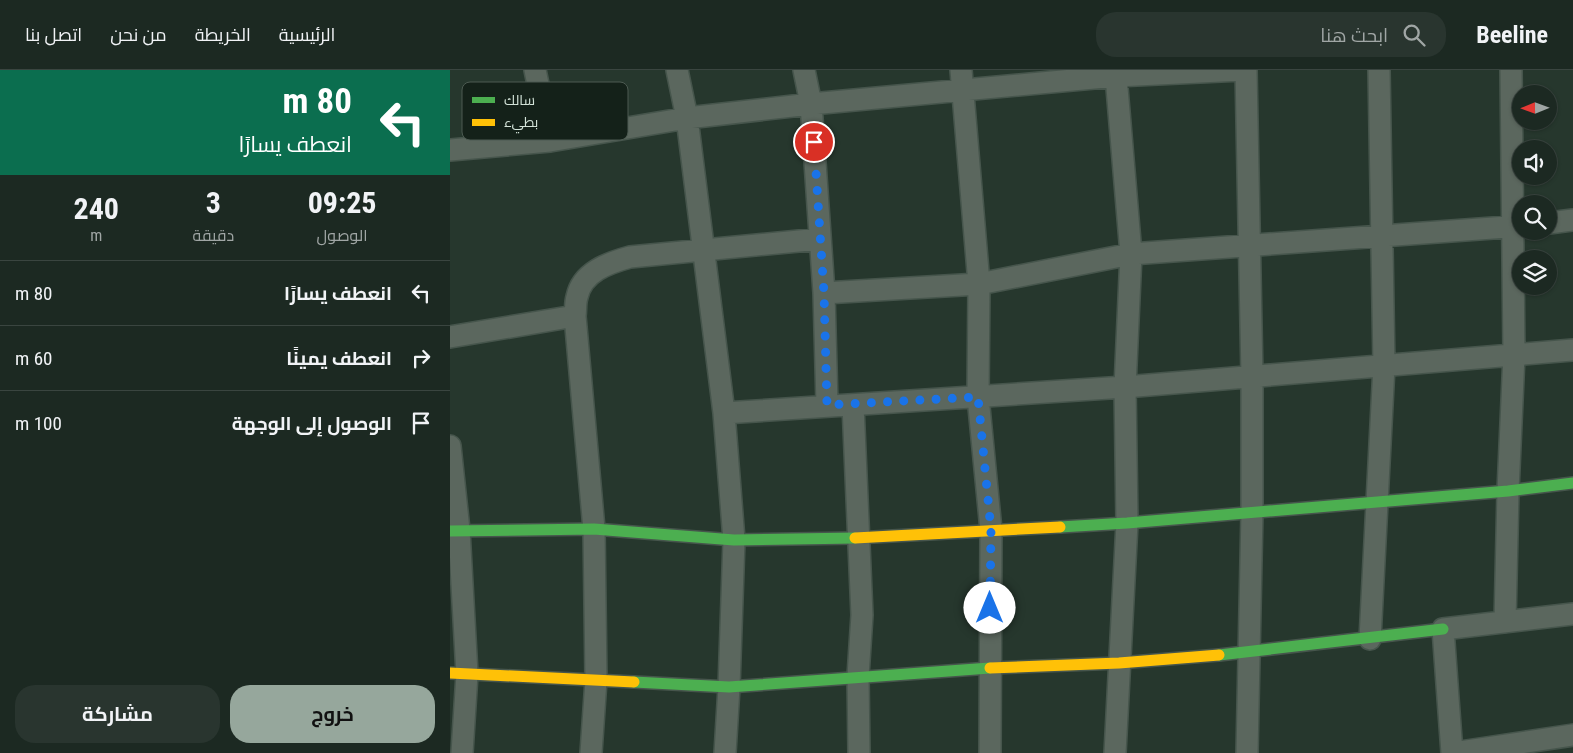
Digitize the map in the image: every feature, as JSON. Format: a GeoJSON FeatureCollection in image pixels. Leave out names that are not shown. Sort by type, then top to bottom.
{"type":"FeatureCollection","features":[{"type":"Feature","properties":{"kind":"street"},"geometry":{"type":"LineString","coordinates":[[677,70],[687,118],[724,413],[734,540],[725,753]]}},
{"type":"Feature","properties":{"kind":"street"},"geometry":{"type":"LineString","coordinates":[[804,70],[811,104],[824,293],[827,405]]}},
{"type":"Feature","properties":{"kind":"street"},"geometry":{"type":"LineString","coordinates":[[628,128],[687,118],[811,104],[963,80],[1242,70]]}},
{"type":"Feature","properties":{"kind":"street"},"geometry":{"type":"LineString","coordinates":[[1246,70],[1251,244],[1252,377],[1252,512],[1247,753]]}},
{"type":"Feature","properties":{"kind":"street"},"geometry":{"type":"LineString","coordinates":[[1370,639],[1384,366],[1379,70]]}},
{"type":"Feature","properties":{"kind":"street"},"geometry":{"type":"LineString","coordinates":[[1511,70],[1516,195]]}},
{"type":"Feature","properties":{"kind":"street"},"geometry":{"type":"LineString","coordinates":[[1115,753],[1127,523],[1125,387],[1131,254],[1116,76]]}},
{"type":"Feature","properties":{"kind":"street"},"geometry":{"type":"LineString","coordinates":[[963,80],[979,284],[978,397],[991,530],[990,753]]}},
{"type":"Feature","properties":{"kind":"street"},"geometry":{"type":"LineString","coordinates":[[450,150],[556,140]]}},
{"type":"Feature","properties":{"kind":"street"},"geometry":{"type":"LineString","coordinates":[[1557,222],[1573,220]]}},
{"type":"Feature","properties":{"kind":"street"},"geometry":{"type":"LineString","coordinates":[[824,293],[979,284],[1131,254],[1251,244],[1512,227]]}},
{"type":"Feature","properties":{"kind":"street"},"geometry":{"type":"LineString","coordinates":[[591,753],[596,680],[594,529],[576,316],[577,296],[585,279],[609,263],[630,257],[820,239]]}},
{"type":"Feature","properties":{"kind":"street"},"geometry":{"type":"LineString","coordinates":[[1505,622],[1517,240]]}},
{"type":"Feature","properties":{"kind":"street"},"geometry":{"type":"LineString","coordinates":[[450,337],[576,316]]}},
{"type":"Feature","properties":{"kind":"street"},"geometry":{"type":"LineString","coordinates":[[724,413],[1125,387],[1573,350]]}},
{"type":"Feature","properties":{"kind":"street"},"geometry":{"type":"LineString","coordinates":[[853,405],[862,615],[858,676],[859,753]]}},
{"type":"Feature","properties":{"kind":"street"},"geometry":{"type":"LineString","coordinates":[[450,446],[462,753]]}},
{"type":"Feature","properties":{"kind":"street"},"geometry":{"type":"LineString","coordinates":[[454,531],[594,529],[734,540],[858,538],[1127,523],[1508,491],[1573,483]]}},
{"type":"Feature","properties":{"kind":"street"},"geometry":{"type":"LineString","coordinates":[[458,674],[729,687],[858,676],[1119,663],[1248,652],[1573,614]]}},
{"type":"Feature","properties":{"kind":"street"},"geometry":{"type":"LineString","coordinates":[[1443,629],[1453,753],[1573,735]]}},
{"type":"Feature","properties":{"kind":"traffic: fast"},"geometry":{"type":"LineString","coordinates":[[1060,527],[1508,491],[1573,483]]}},
{"type":"Feature","properties":{"kind":"traffic: fast"},"geometry":{"type":"LineString","coordinates":[[450,531],[594,529],[734,540],[855,538]]}},
{"type":"Feature","properties":{"kind":"traffic: fast"},"geometry":{"type":"LineString","coordinates":[[1219,655],[1443,629]]}},
{"type":"Feature","properties":{"kind":"traffic: fast"},"geometry":{"type":"LineString","coordinates":[[634,682],[729,687],[990,668]]}},
{"type":"Feature","properties":{"kind":"traffic: slow"},"geometry":{"type":"LineString","coordinates":[[855,538],[1060,527]]}},
{"type":"Feature","properties":{"kind":"traffic: slow"},"geometry":{"type":"LineString","coordinates":[[990,668],[1119,663],[1219,655]]}},
{"type":"Feature","properties":{"kind":"traffic: slow"},"geometry":{"type":"LineString","coordinates":[[450,673],[634,682]]}},
{"type":"Feature","properties":{"kind":"route"},"geometry":{"type":"LineString","coordinates":[[814,142],[824,293],[827,405],[978,397],[991,530],[990,608]]}}]}
